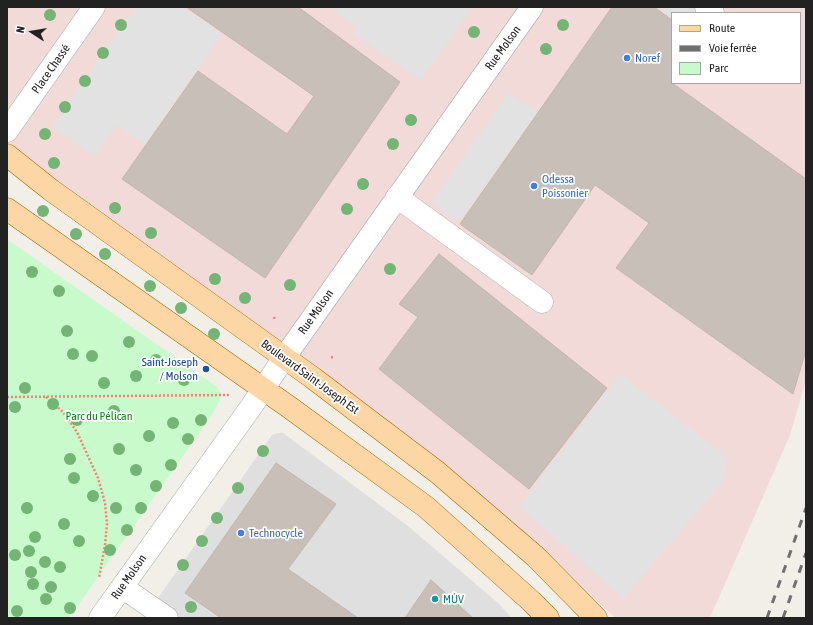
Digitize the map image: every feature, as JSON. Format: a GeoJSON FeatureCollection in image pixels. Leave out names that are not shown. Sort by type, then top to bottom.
{"type":"FeatureCollection","features":[{"type":"Feature","properties":{"kind":"main road","name":"Boulevard Saint-Joseph Est"},"geometry":{"type":"LineString","coordinates":[[7,155],[52,190],[326,388],[437,472],[536,557],[596,618]]}},
{"type":"Feature","properties":{"kind":"main road"},"geometry":{"type":"LineString","coordinates":[[7,209],[263,389],[426,507],[548,618]]}},
{"type":"Feature","properties":{"kind":"street","name":"Place Chassé"},"geometry":{"type":"LineString","coordinates":[[7,131],[94,7]]}},
{"type":"Feature","properties":{"kind":"street","name":"Rue Molson"},"geometry":{"type":"LineString","coordinates":[[100,618],[532,7]]}},
{"type":"Feature","properties":{"kind":"street"},"geometry":{"type":"LineString","coordinates":[[397,198],[542,302]]}},
{"type":"Feature","properties":{"kind":"street"},"geometry":{"type":"LineString","coordinates":[[122,587],[167,618]]}},
{"type":"Feature","properties":{"kind":"path"},"geometry":{"type":"LineString","coordinates":[[7,397],[232,395]]}},
{"type":"Feature","properties":{"kind":"path"},"geometry":{"type":"LineString","coordinates":[[46,397],[63,412],[77,432],[98,478],[105,503],[107,524],[99,580]]}},
{"type":"Feature","properties":{"kind":"shaded area"},"geometry":{"type":"Polygon","coordinates":[[[7,7],[806,7],[806,380],[790,435],[710,618],[616,618],[441,465],[7,160],[7,7]]]}},
{"type":"Feature","properties":{"kind":"shaded area"},"geometry":{"type":"Polygon","coordinates":[[[136,7],[182,7],[222,34],[145,144],[116,125],[95,156],[52,127],[136,7]]]}},
{"type":"Feature","properties":{"kind":"shaded area"},"geometry":{"type":"Polygon","coordinates":[[[337,7],[473,7],[421,80],[354,34],[358,27],[334,11],[337,7]]]}},
{"type":"Feature","properties":{"kind":"shaded area"},"geometry":{"type":"Polygon","coordinates":[[[657,7],[717,7],[713,12],[671,12],[671,17],[657,7]]]}},
{"type":"Feature","properties":{"kind":"shaded area"},"geometry":{"type":"Polygon","coordinates":[[[508,93],[538,112],[458,222],[432,203],[508,93]]]}},
{"type":"Feature","properties":{"kind":"shaded area"},"geometry":{"type":"Polygon","coordinates":[[[620,374],[725,455],[726,478],[624,598],[519,507],[620,374]]]}},
{"type":"Feature","properties":{"kind":"shaded area"},"geometry":{"type":"Polygon","coordinates":[[[283,433],[408,526],[498,603],[512,618],[144,618],[272,435],[283,433]]]}},
{"type":"Feature","properties":{"kind":"green space","name":"Parc du Pélican"},"geometry":{"type":"Polygon","coordinates":[[[7,239],[216,386],[221,393],[220,400],[212,415],[69,618],[7,618],[7,239]]]}},
{"type":"Feature","properties":{"kind":"building"},"geometry":{"type":"Polygon","coordinates":[[[186,7],[298,7],[400,82],[265,278],[122,179],[198,71],[287,134],[314,96],[186,7]]]}},
{"type":"Feature","properties":{"kind":"building"},"geometry":{"type":"Polygon","coordinates":[[[612,7],[654,7],[671,19],[671,84],[673,84],[806,179],[806,350],[793,394],[616,268],[649,223],[595,185],[532,275],[460,224],[612,7]]]}},
{"type":"Feature","properties":{"kind":"building"},"geometry":{"type":"Polygon","coordinates":[[[439,254],[607,388],[529,489],[379,369],[418,317],[399,304],[439,254]]]}},
{"type":"Feature","properties":{"kind":"building"},"geometry":{"type":"Polygon","coordinates":[[[276,463],[336,504],[288,569],[358,618],[221,618],[185,593],[276,463]]]}},
{"type":"Feature","properties":{"kind":"building","name":"MÙV"},"geometry":{"type":"Polygon","coordinates":[[[431,580],[473,618],[405,618],[431,580]]]}},
{"type":"Feature","properties":{"kind":"railway"},"geometry":{"type":"LineString","coordinates":[[767,618],[806,508]]}},
{"type":"Feature","properties":{"kind":"railway"},"geometry":{"type":"LineString","coordinates":[[783,618],[806,553]]}},
{"type":"Feature","properties":{"kind":"place","name":"Noref"},"geometry":{"type":"Point","coordinates":[627,58]}},
{"type":"Feature","properties":{"kind":"place","name":"Odessa Poissonier"},"geometry":{"type":"Point","coordinates":[534,186]}},
{"type":"Feature","properties":{"kind":"place","name":"Saint-Joseph / Molson"},"geometry":{"type":"Point","coordinates":[206,369]}},
{"type":"Feature","properties":{"kind":"place","name":"Technocycle"},"geometry":{"type":"Point","coordinates":[241,533]}},
{"type":"Feature","properties":{"kind":"place","name":"MÙV"},"geometry":{"type":"Point","coordinates":[435,599]}}]}
